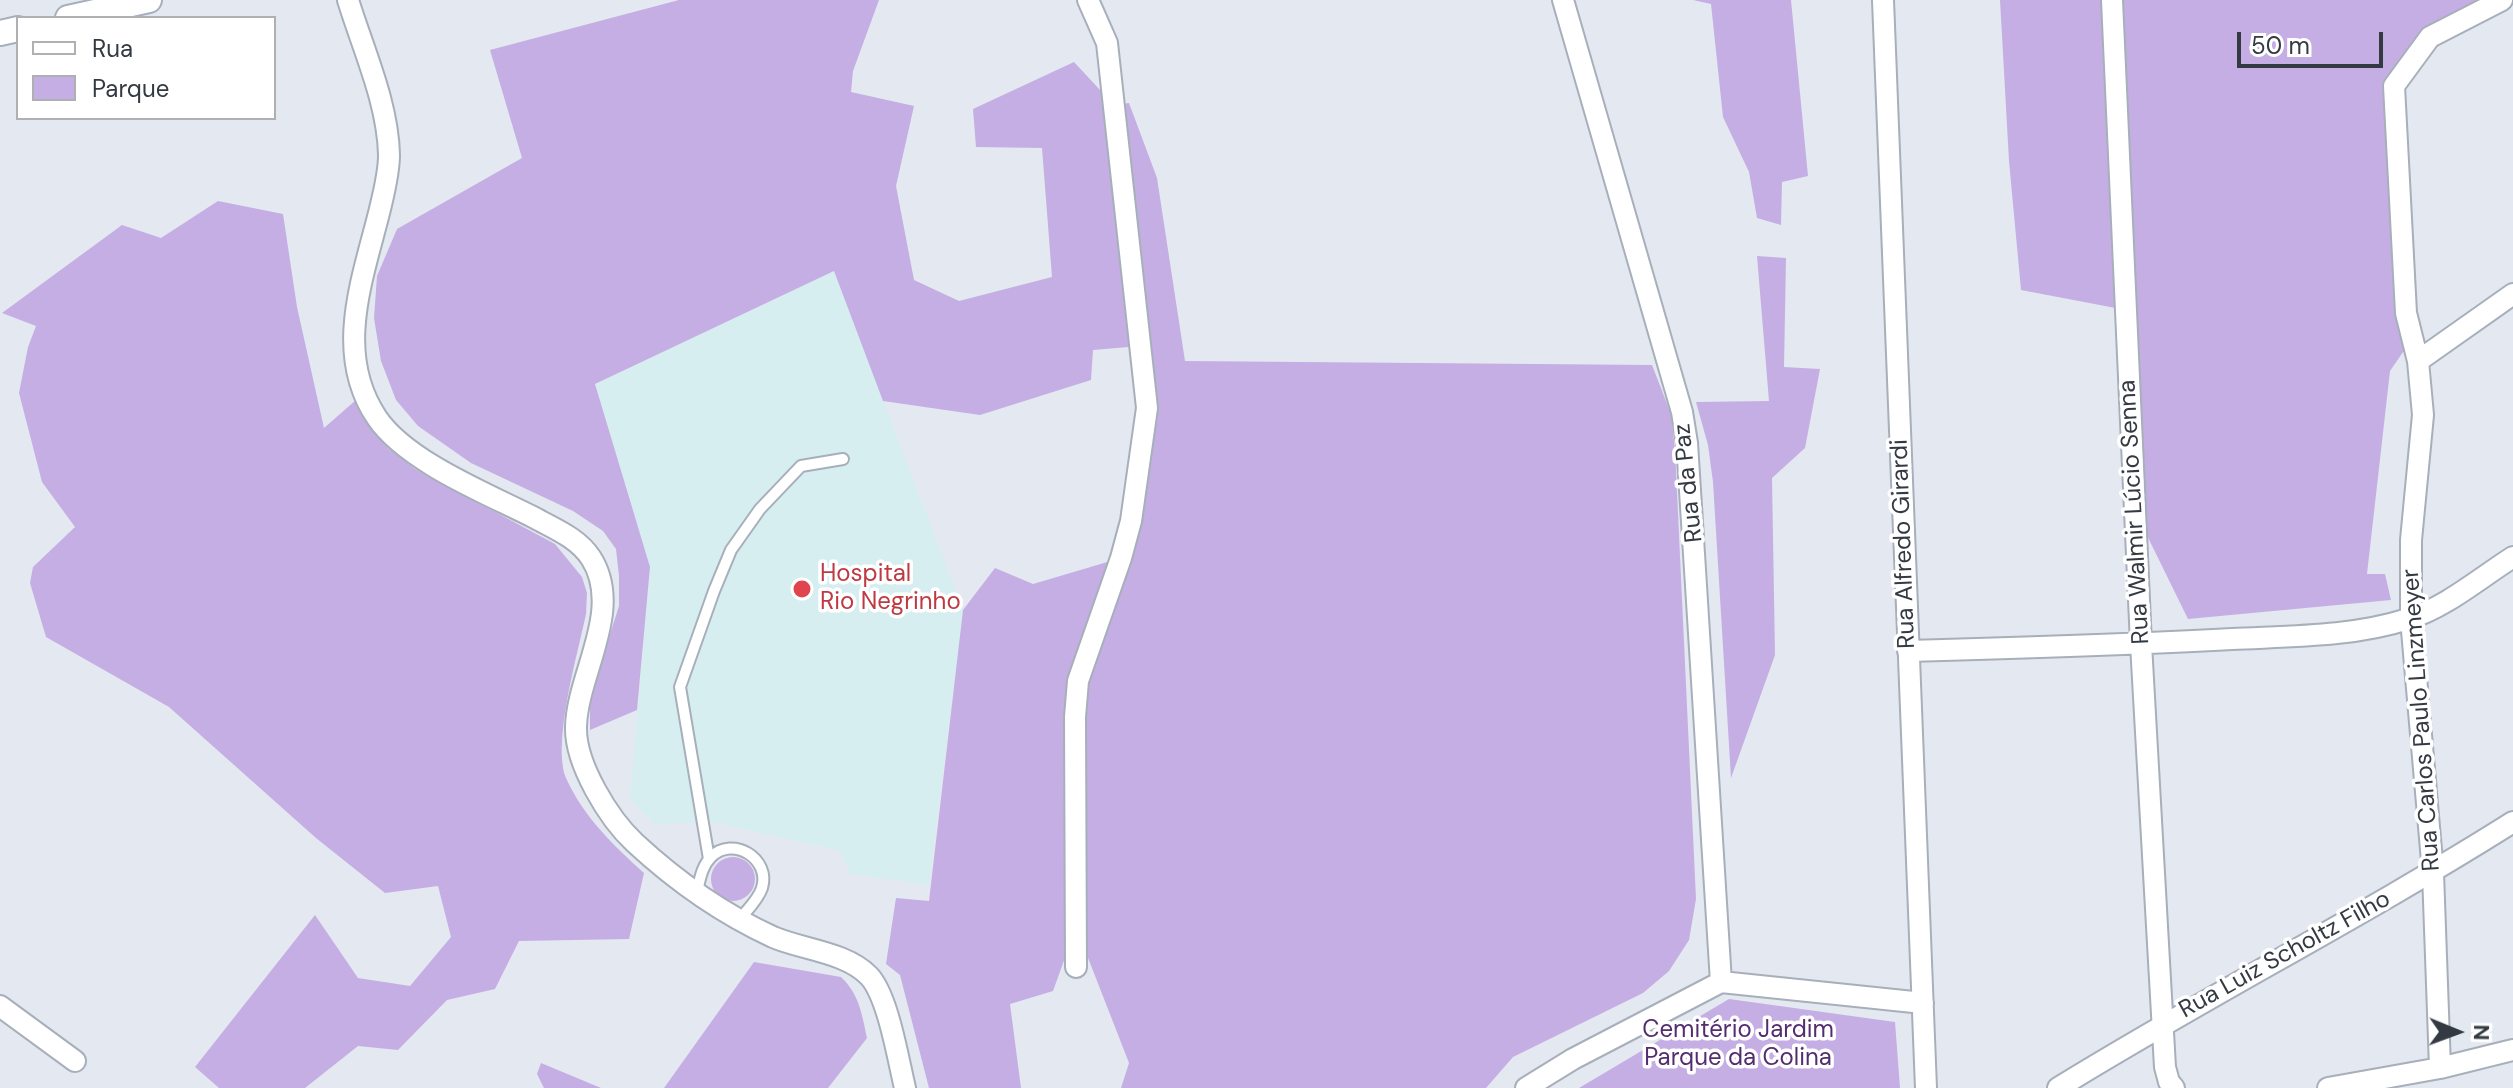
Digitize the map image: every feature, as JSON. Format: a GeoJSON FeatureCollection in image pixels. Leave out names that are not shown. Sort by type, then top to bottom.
{"type":"FeatureCollection","features":[{"type":"Feature","properties":{"kind":"street"},"geometry":{"type":"LineString","coordinates":[[77,16],[149,0]]}},
{"type":"Feature","properties":{"kind":"street"},"geometry":{"type":"LineString","coordinates":[[348,0],[383,111],[389,160],[385,189],[354,312],[353,339],[363,390],[378,418],[396,439],[419,457],[572,537],[592,559],[603,589],[601,619],[576,716],[575,733],[579,754],[605,806],[631,840],[697,891],[740,919],[789,944],[857,966],[870,976],[881,992],[905,1088]]}},
{"type":"Feature","properties":{"kind":"street"},"geometry":{"type":"LineString","coordinates":[[1076,967],[1075,717],[1078,681],[1131,521],[1147,408],[1107,43],[1088,0]]}},
{"type":"Feature","properties":{"kind":"street","name":"Rua da Paz"},"geometry":{"type":"LineString","coordinates":[[1563,0],[1682,412],[1687,443],[1721,982]]}},
{"type":"Feature","properties":{"kind":"street","name":"Rua Alfredo Girardi"},"geometry":{"type":"LineString","coordinates":[[1883,0],[1926,1088]]}},
{"type":"Feature","properties":{"kind":"street","name":"Rua Walmir Lúcio Senna"},"geometry":{"type":"LineString","coordinates":[[2112,0],[2141,644],[2165,1067],[2174,1088]]}},
{"type":"Feature","properties":{"kind":"street","name":"Rua Carlos Paulo Linzmeyer"},"geometry":{"type":"LineString","coordinates":[[2440,1068],[2433,873],[2411,619],[2411,540],[2423,415],[2418,361],[2406,313],[2394,86],[2430,37],[2502,0]]}},
{"type":"Feature","properties":{"kind":"street"},"geometry":{"type":"LineString","coordinates":[[2418,361],[2513,294]]}},
{"type":"Feature","properties":{"kind":"street"},"geometry":{"type":"LineString","coordinates":[[1908,651],[2141,644],[2305,635],[2386,625],[2411,619],[2443,602],[2513,557]]}},
{"type":"Feature","properties":{"kind":"street","name":"Rua Luiz Scholtz Filho"},"geometry":{"type":"LineString","coordinates":[[2058,1088],[2163,1023],[2433,873],[2513,822]]}},
{"type":"Feature","properties":{"kind":"street"},"geometry":{"type":"LineString","coordinates":[[1526,1088],[1573,1059],[1721,982],[1923,1003]]}},
{"type":"Feature","properties":{"kind":"street"},"geometry":{"type":"LineString","coordinates":[[0,1006],[75,1061]]}},
{"type":"Feature","properties":{"kind":"street"},"geometry":{"type":"LineString","coordinates":[[2328,1088],[2440,1068],[2513,1050]]}},
{"type":"Feature","properties":{"kind":"lane"},"geometry":{"type":"LineString","coordinates":[[709,859],[680,687],[731,550],[760,509],[801,466],[843,459]]}},
{"type":"Feature","properties":{"kind":"lane"},"geometry":{"type":"LineString","coordinates":[[697,891],[709,859],[717,852],[737,848],[755,858],[760,866],[763,886],[740,919]]}},
{"type":"Feature","properties":{"kind":"shaded area","name":"Hospital Rio Negrinho"},"geometry":{"type":"Polygon","coordinates":[[[834,271],[963,610],[929,885],[850,874],[840,851],[712,822],[654,824],[630,798],[650,567],[595,384],[834,271]]]}},
{"type":"Feature","properties":{"kind":"green space"},"geometry":{"type":"Polygon","coordinates":[[[679,0],[879,0],[853,71],[851,92],[914,106],[896,186],[914,280],[959,301],[1052,277],[1042,148],[976,147],[973,109],[1074,62],[1114,105],[1129,103],[1157,178],[1185,361],[1652,365],[1671,414],[1675,449],[1696,899],[1689,940],[1669,971],[1643,993],[1513,1057],[1486,1088],[1121,1088],[1129,1063],[1076,927],[1053,991],[1010,1004],[1021,1088],[929,1088],[900,975],[886,964],[896,898],[929,901],[963,610],[995,568],[1033,584],[1121,558],[1145,437],[1140,346],[1093,350],[1091,380],[980,415],[883,401],[834,271],[595,384],[650,567],[637,710],[590,730],[590,697],[619,606],[616,549],[603,531],[573,511],[471,463],[418,426],[396,400],[381,361],[374,318],[377,276],[397,229],[522,158],[490,50],[679,0]]]}},
{"type":"Feature","properties":{"kind":"green space"},"geometry":{"type":"Polygon","coordinates":[[[1693,0],[1791,0],[1808,176],[1782,182],[1781,225],[1757,218],[1749,172],[1723,117],[1711,4],[1693,0]]]}},
{"type":"Feature","properties":{"kind":"green space"},"geometry":{"type":"Polygon","coordinates":[[[2000,0],[2502,0],[2430,37],[2394,86],[2415,346],[2403,352],[2390,371],[2367,574],[2385,574],[2391,600],[2188,619],[2135,511],[2126,310],[2021,290],[2009,161],[2000,0]]]}},
{"type":"Feature","properties":{"kind":"green space"},"geometry":{"type":"Polygon","coordinates":[[[218,201],[283,214],[297,307],[324,428],[356,400],[372,430],[389,449],[415,469],[555,544],[582,577],[587,593],[586,614],[564,721],[562,743],[566,778],[590,817],[644,873],[629,939],[519,941],[495,989],[447,1000],[398,1050],[358,1046],[305,1088],[219,1088],[195,1067],[315,915],[358,978],[410,986],[451,937],[438,886],[385,893],[316,838],[169,707],[46,637],[30,583],[33,567],[75,527],[42,482],[19,393],[28,347],[36,326],[2,313],[122,225],[161,238],[218,201]]]}},
{"type":"Feature","properties":{"kind":"green space"},"geometry":{"type":"Polygon","coordinates":[[[1757,256],[1786,258],[1784,367],[1820,369],[1805,448],[1772,478],[1775,655],[1731,778],[1713,482],[1708,445],[1696,402],[1769,401],[1757,256]]]}},
{"type":"Feature","properties":{"kind":"green space"},"geometry":{"type":"Polygon","coordinates":[[[733,857],[749,863],[755,879],[749,895],[733,901],[717,895],[711,879],[717,863],[733,857]]]}},
{"type":"Feature","properties":{"kind":"green space"},"geometry":{"type":"Polygon","coordinates":[[[754,962],[841,977],[856,997],[867,1038],[828,1088],[664,1088],[754,962]]]}},
{"type":"Feature","properties":{"kind":"green space","name":"Cemitério Jardim Parque da Colina"},"geometry":{"type":"Polygon","coordinates":[[[1729,999],[1895,1022],[1900,1088],[1579,1088],[1729,999]]]}},
{"type":"Feature","properties":{"kind":"green space"},"geometry":{"type":"Polygon","coordinates":[[[541,1063],[601,1088],[544,1088],[537,1074],[541,1063]]]}},
{"type":"Feature","properties":{"kind":"place","name":"Hospital Rio Negrinho"},"geometry":{"type":"Point","coordinates":[802,589]}}]}
